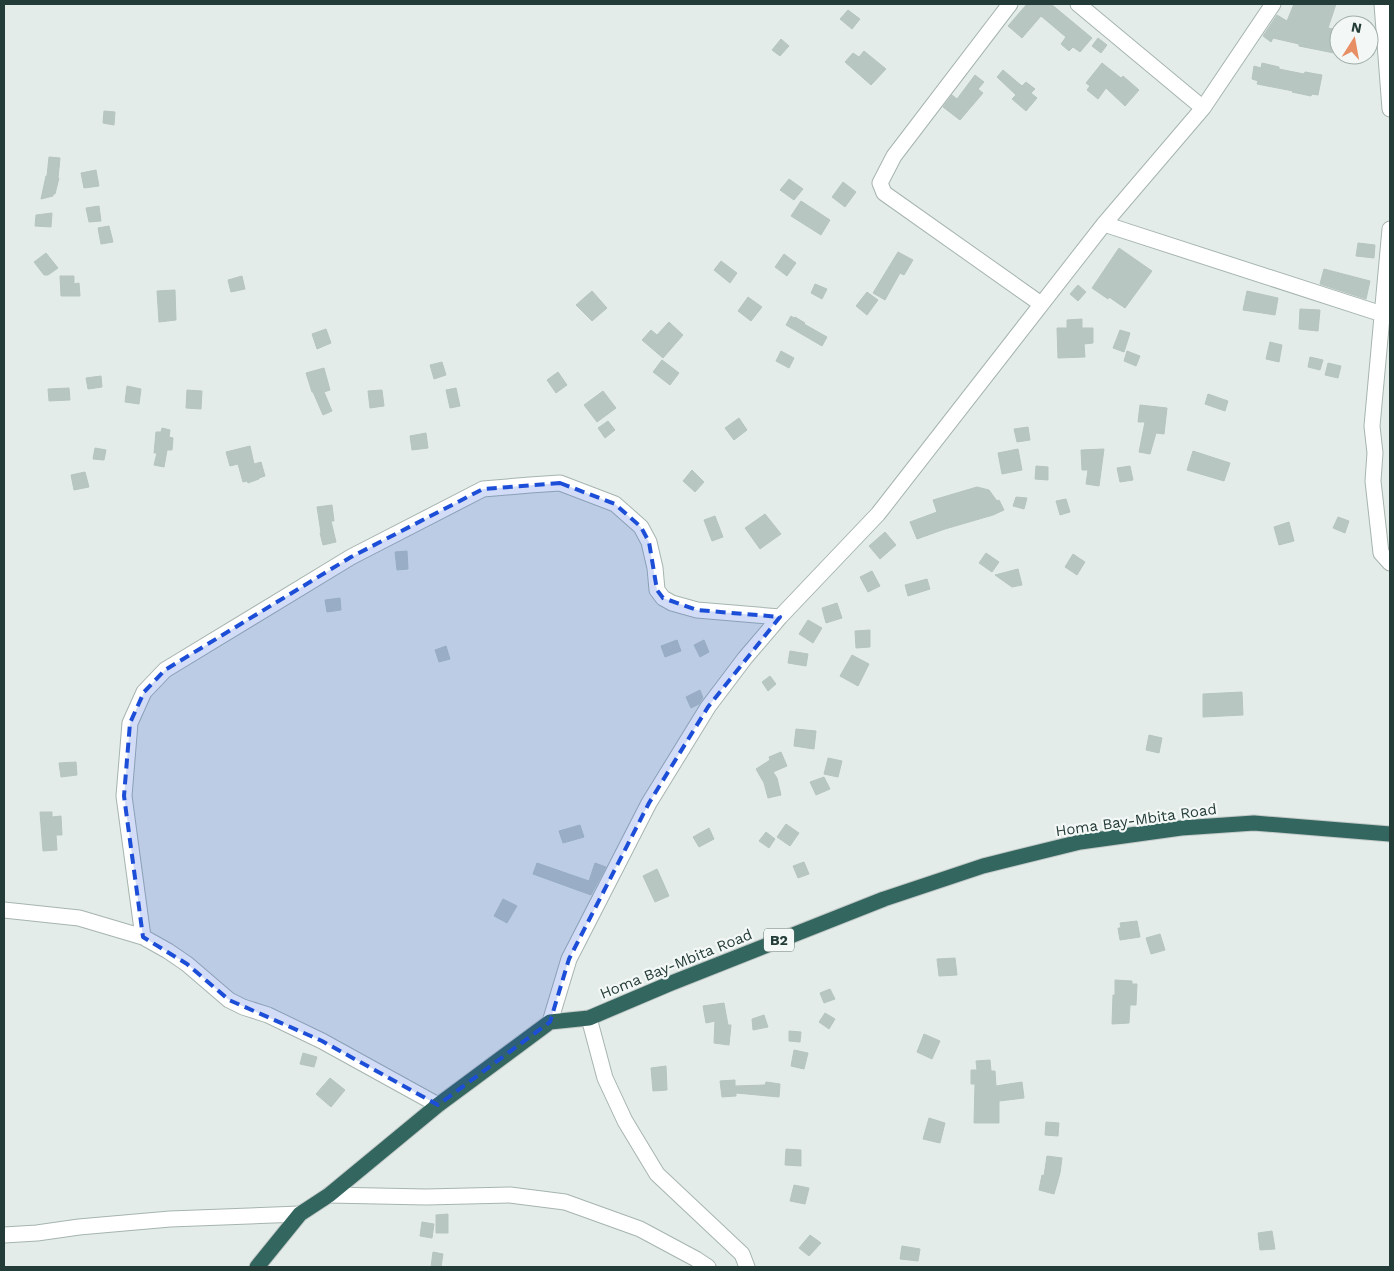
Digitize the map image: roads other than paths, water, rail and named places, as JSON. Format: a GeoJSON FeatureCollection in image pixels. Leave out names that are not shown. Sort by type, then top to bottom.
{"type":"FeatureCollection","features":[{"type":"Feature","properties":{"kind":"highway","name":"Homa Bay-Mbita Road"},"geometry":{"type":"LineString","coordinates":[[550,1022],[589,1018],[669,984],[884,900],[983,866],[1080,842],[1181,828],[1254,823],[1390,834]]}},
{"type":"Feature","properties":{"kind":"highway"},"geometry":{"type":"LineString","coordinates":[[257,1267],[300,1214],[329,1195],[438,1105],[550,1022]]}},
{"type":"Feature","properties":{"kind":"street"},"geometry":{"type":"LineString","coordinates":[[1010,4],[894,156],[880,182],[884,193],[1041,304]]}},
{"type":"Feature","properties":{"kind":"street"},"geometry":{"type":"LineString","coordinates":[[1078,4],[1203,108]]}},
{"type":"Feature","properties":{"kind":"street"},"geometry":{"type":"LineString","coordinates":[[550,1022],[569,959],[649,803],[708,707],[745,658],[780,617],[878,514],[1104,224],[1203,108],[1273,4]]}},
{"type":"Feature","properties":{"kind":"street"},"geometry":{"type":"LineString","coordinates":[[1382,4],[1390,109]]}},
{"type":"Feature","properties":{"kind":"street"},"geometry":{"type":"LineString","coordinates":[[1104,224],[1382,314]]}},
{"type":"Feature","properties":{"kind":"street"},"geometry":{"type":"LineString","coordinates":[[1390,229],[1372,426],[1375,453],[1373,481],[1381,553],[1390,563]]}},
{"type":"Feature","properties":{"kind":"street"},"geometry":{"type":"LineString","coordinates":[[143,938],[124,796],[130,723],[144,692],[165,670],[351,557],[484,489],[560,482],[615,504],[642,527],[650,542],[657,590],[662,598],[697,610],[780,617]]}},
{"type":"Feature","properties":{"kind":"street"},"geometry":{"type":"LineString","coordinates":[[4,910],[79,918],[143,938],[168,951],[187,964],[229,1000],[243,1007],[268,1015],[322,1041],[438,1105]]}},
{"type":"Feature","properties":{"kind":"street"},"geometry":{"type":"LineString","coordinates":[[589,1018],[605,1078],[625,1121],[658,1174],[742,1254],[747,1267]]}},
{"type":"Feature","properties":{"kind":"street"},"geometry":{"type":"LineString","coordinates":[[329,1195],[426,1197],[510,1195],[565,1202],[640,1228],[696,1258],[708,1267]]}},
{"type":"Feature","properties":{"kind":"street"},"geometry":{"type":"LineString","coordinates":[[4,1235],[170,1219],[300,1214]]}}]}
